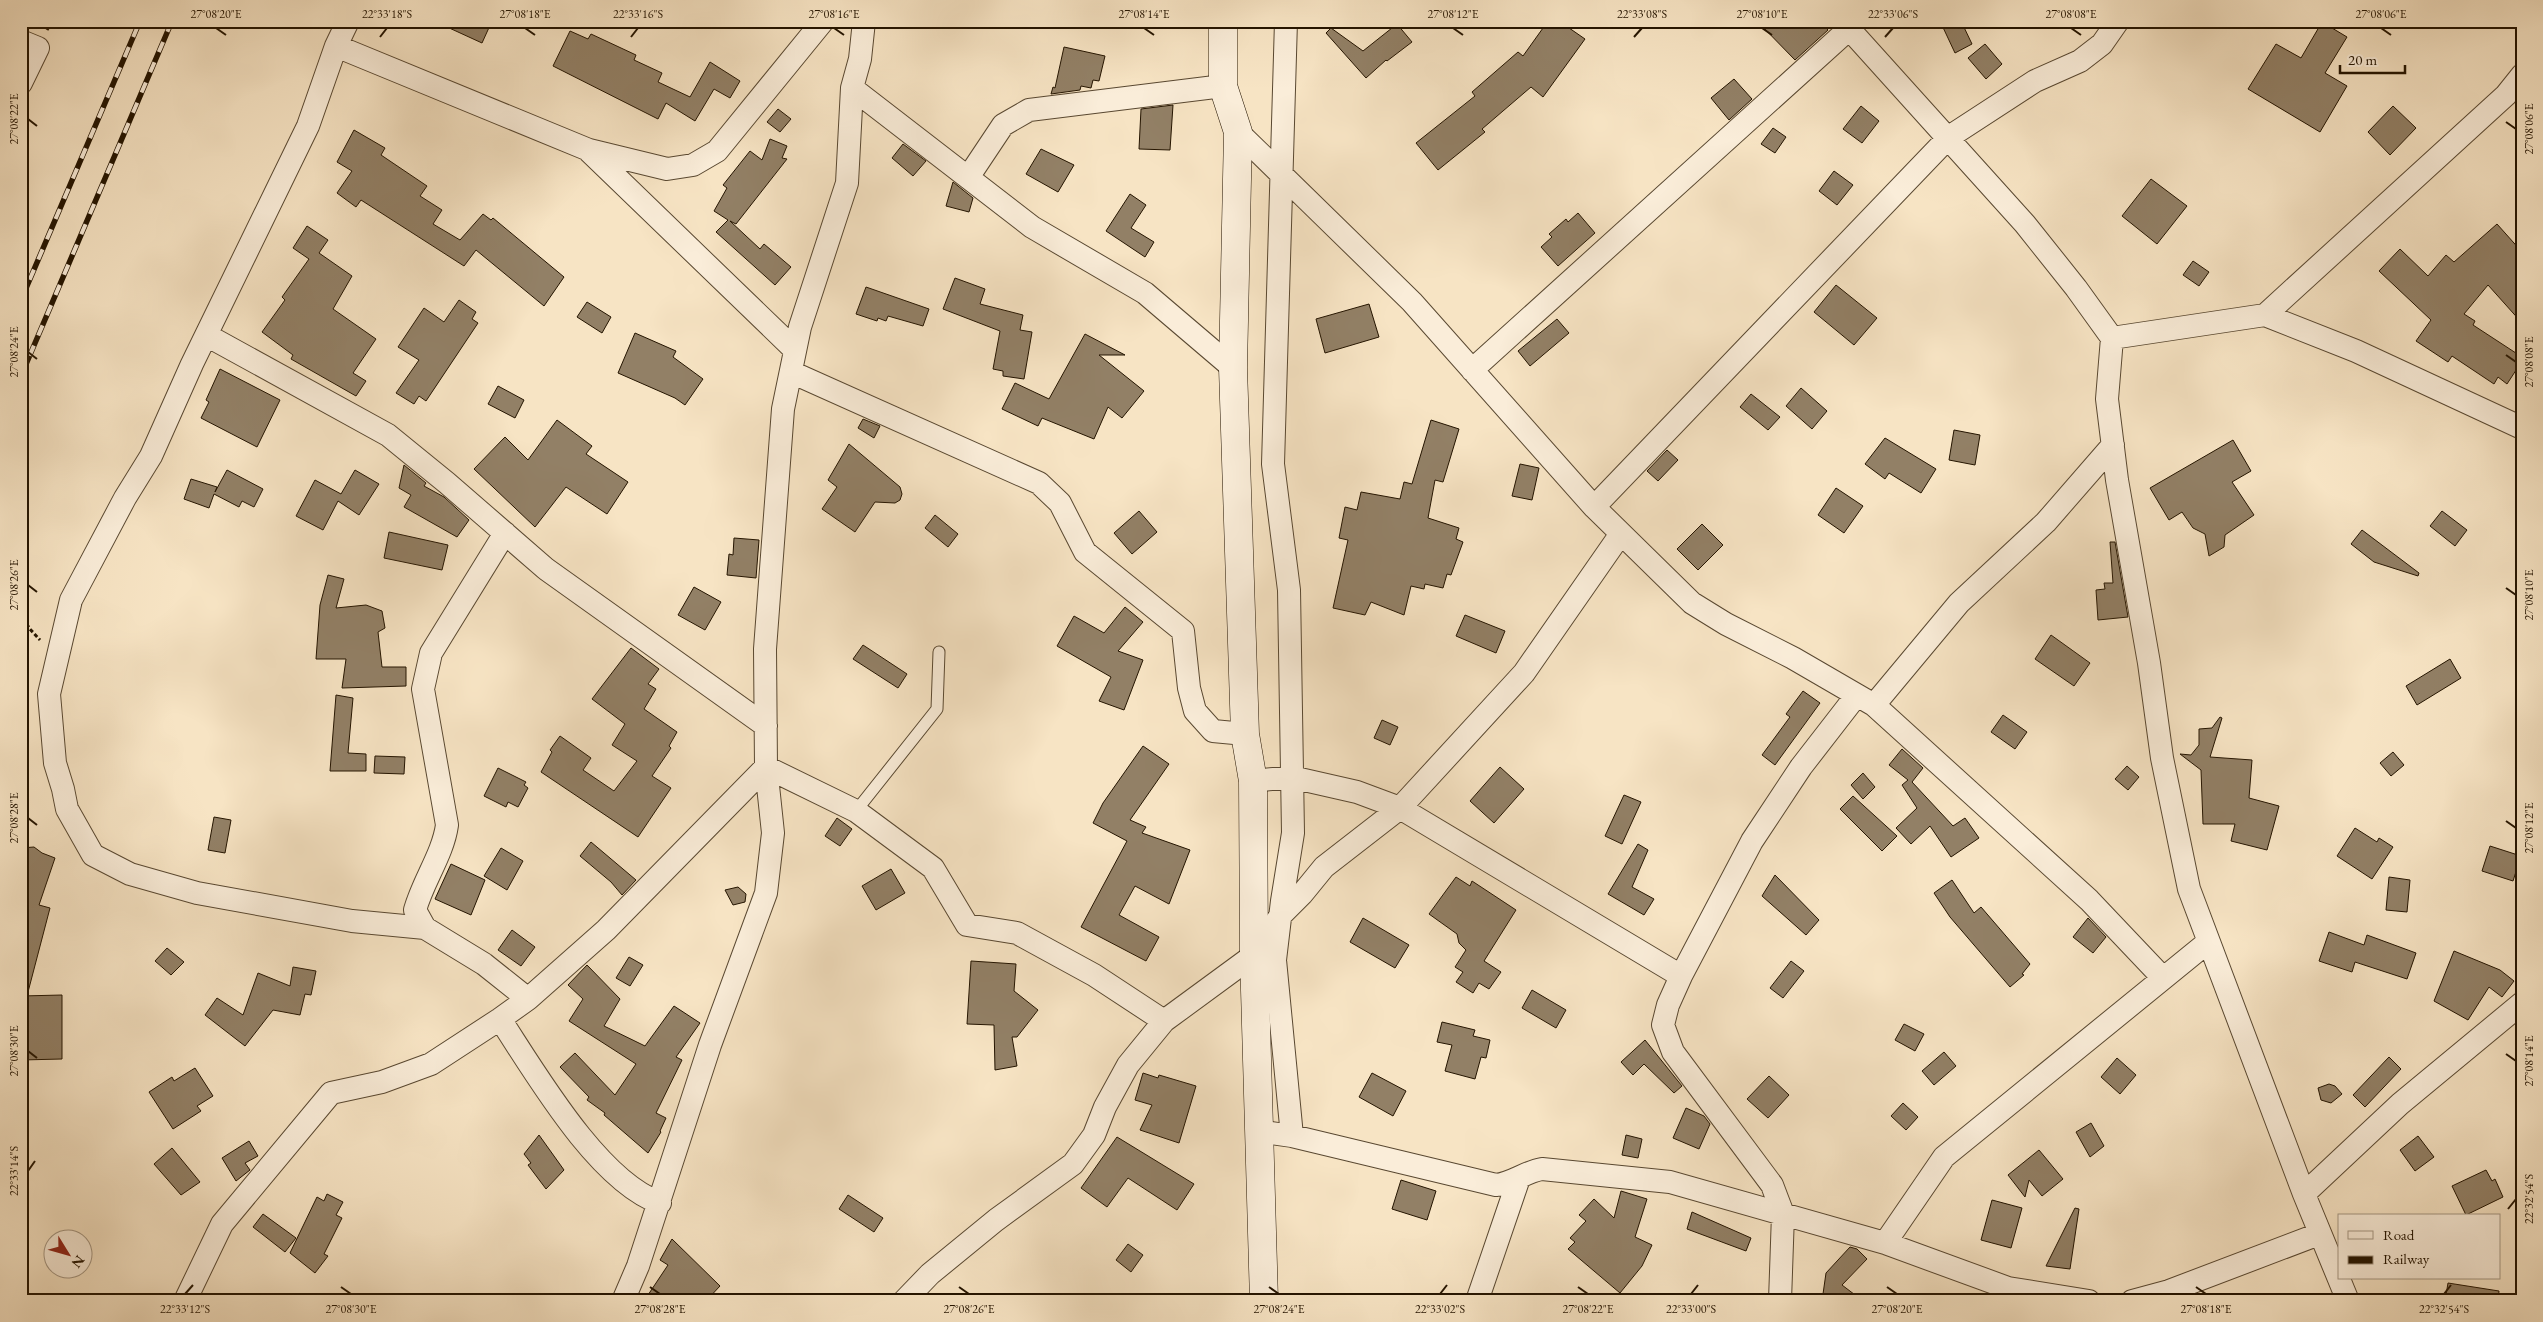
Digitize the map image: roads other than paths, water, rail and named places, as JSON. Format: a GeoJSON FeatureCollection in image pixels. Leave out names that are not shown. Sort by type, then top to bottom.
{"type":"FeatureCollection","features":[{"type":"Feature","properties":{"kind":"street"},"geometry":{"type":"LineString","coordinates":[[348,21],[336,46],[308,126],[208,336],[192,364],[151,456],[125,498],[71,600],[49,694],[55,763],[64,790],[66,809],[93,855],[130,874],[197,893],[352,921],[425,928],[484,964],[528,999]]}},
{"type":"Feature","properties":{"kind":"street"},"geometry":{"type":"LineString","coordinates":[[336,46],[589,150],[667,169],[693,165],[717,151],[823,21]]}},
{"type":"Feature","properties":{"kind":"street"},"geometry":{"type":"LineString","coordinates":[[623,1301],[638,1266],[660,1202],[710,1045],[766,894],[772,833],[766,767],[766,649],[784,409],[800,327],[847,183],[852,88],[860,59],[864,21]]}},
{"type":"Feature","properties":{"kind":"street"},"geometry":{"type":"LineString","coordinates":[[1224,21],[1222,86],[1238,132],[1233,368],[1245,734],[1253,781],[1254,955],[1264,1301]]}},
{"type":"Feature","properties":{"kind":"street"},"geometry":{"type":"LineString","coordinates":[[1286,21],[1273,464],[1289,590],[1293,833],[1275,960],[1292,1136]]}},
{"type":"Feature","properties":{"kind":"street"},"geometry":{"type":"LineString","coordinates":[[1594,507],[1949,137],[2035,81],[2080,61],[2102,44],[2118,21]]}},
{"type":"Feature","properties":{"kind":"street"},"geometry":{"type":"LineString","coordinates":[[1472,370],[1846,25],[1949,137],[2025,224],[2076,288],[2112,338],[2107,399],[2113,445],[2162,758],[2189,889],[2319,1234],[2338,1278]]}},
{"type":"Feature","properties":{"kind":"street"},"geometry":{"type":"LineString","coordinates":[[21,41],[38,48],[21,83]]}},
{"type":"Feature","properties":{"kind":"street"},"geometry":{"type":"LineString","coordinates":[[2264,315],[2506,95],[2522,75]]}},
{"type":"Feature","properties":{"kind":"street"},"geometry":{"type":"LineString","coordinates":[[969,176],[1003,126],[1029,110],[1222,86]]}},
{"type":"Feature","properties":{"kind":"street"},"geometry":{"type":"LineString","coordinates":[[852,88],[969,176],[1032,227],[1145,293],[1233,368]]}},
{"type":"Feature","properties":{"kind":"street"},"geometry":{"type":"LineString","coordinates":[[1238,132],[1412,302],[1620,535],[1692,603],[1726,624],[1793,658],[1865,700],[2089,900],[2163,978]]}},
{"type":"Feature","properties":{"kind":"street"},"geometry":{"type":"LineString","coordinates":[[589,150],[793,361],[1039,483],[1060,503],[1085,552],[1183,631],[1189,688],[1194,711],[1214,731],[1245,734]]}},
{"type":"Feature","properties":{"kind":"street"},"geometry":{"type":"LineString","coordinates":[[2112,338],[2264,315],[2356,351],[2522,428]]}},
{"type":"Feature","properties":{"kind":"street"},"geometry":{"type":"LineString","coordinates":[[208,336],[388,436],[447,483],[546,569],[766,726]]}},
{"type":"Feature","properties":{"kind":"street"},"geometry":{"type":"LineString","coordinates":[[1780,1301],[1783,1214],[1772,1185],[1673,1052],[1663,1025],[1668,1004],[1752,841],[1801,767],[1959,603],[2046,522],[2113,445]]}},
{"type":"Feature","properties":{"kind":"street"},"geometry":{"type":"LineString","coordinates":[[425,928],[415,910],[446,837],[447,825],[423,689],[431,653],[505,533]]}},
{"type":"Feature","properties":{"kind":"street"},"geometry":{"type":"LineString","coordinates":[[904,1301],[930,1274],[996,1220],[1072,1164],[1094,1135],[1105,1107],[1128,1065],[1164,1021],[1254,955],[1280,916],[1302,894],[1324,867],[1400,808],[1524,673],[1620,535]]}},
{"type":"Feature","properties":{"kind":"street"},"geometry":{"type":"LineString","coordinates":[[766,767],[856,811],[933,868],[967,925],[1017,933],[1094,975],[1164,1021]]}},
{"type":"Feature","properties":{"kind":"street"},"geometry":{"type":"LineString","coordinates":[[185,1301],[222,1224],[331,1093],[382,1082],[431,1064],[528,999],[606,930],[766,767]]}},
{"type":"Feature","properties":{"kind":"street"},"geometry":{"type":"LineString","coordinates":[[1253,781],[1291,777],[1357,792],[1400,808],[1681,976]]}},
{"type":"Feature","properties":{"kind":"street"},"geometry":{"type":"LineString","coordinates":[[1885,1243],[1944,1158],[2208,942]]}},
{"type":"Feature","properties":{"kind":"street"},"geometry":{"type":"LineString","coordinates":[[2304,1194],[2400,1104],[2522,1003]]}},
{"type":"Feature","properties":{"kind":"street"},"geometry":{"type":"LineString","coordinates":[[500,1019],[543,1086],[601,1162],[630,1188],[660,1202]]}},
{"type":"Feature","properties":{"kind":"street"},"geometry":{"type":"LineString","coordinates":[[1258,1131],[1292,1136],[1496,1185],[1507,1184],[1529,1172],[1542,1169],[1670,1182],[1885,1243],[2008,1288],[2088,1301]]}},
{"type":"Feature","properties":{"kind":"street"},"geometry":{"type":"LineString","coordinates":[[1477,1301],[1519,1178]]}},
{"type":"Feature","properties":{"kind":"street"},"geometry":{"type":"LineString","coordinates":[[2132,1301],[2169,1291],[2319,1234]]}},
{"type":"Feature","properties":{"kind":"street"},"geometry":{"type":"LineString","coordinates":[[2339,1280],[2348,1301]]}},
{"type":"Feature","properties":{"kind":"lane"},"geometry":{"type":"LineString","coordinates":[[856,811],[937,709],[938,652]]}},
{"type":"Feature","properties":{"kind":"railway"},"geometry":{"type":"LineString","coordinates":[[21,300],[140,21]]}},
{"type":"Feature","properties":{"kind":"railway"},"geometry":{"type":"LineString","coordinates":[[21,376],[172,21]]}}]}
